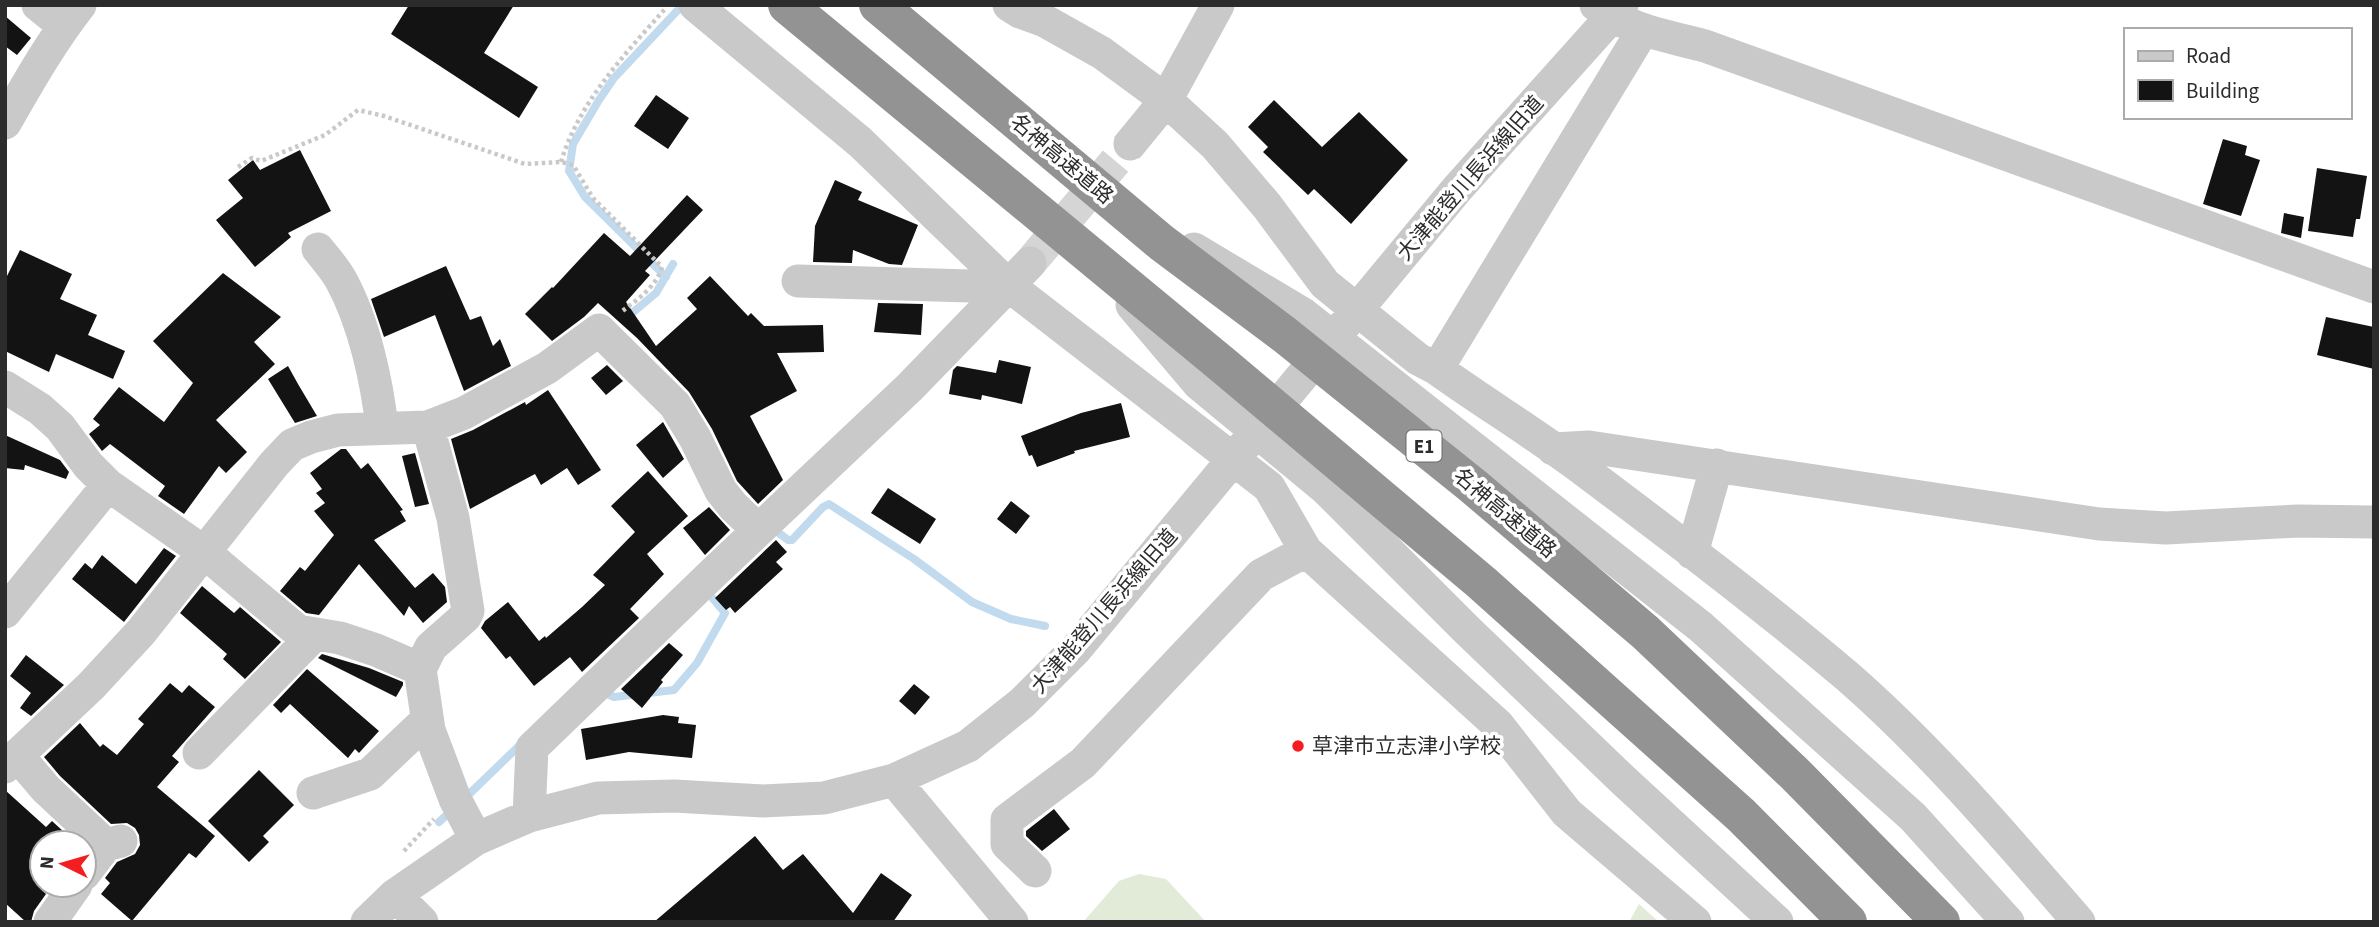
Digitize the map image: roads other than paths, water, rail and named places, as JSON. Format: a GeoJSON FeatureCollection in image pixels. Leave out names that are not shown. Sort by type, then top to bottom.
{"type":"FeatureCollection","features":[{"type":"Feature","properties":{"kind":"highway"},"geometry":{"type":"LineString","coordinates":[[787,5],[1482,583],[1741,815],[1848,922]]}},
{"type":"Feature","properties":{"kind":"highway","name":"名神高速道路"},"geometry":{"type":"LineString","coordinates":[[878,5],[1162,243],[1285,335],[1463,477],[1645,632],[1794,773],[1941,922]]}},
{"type":"Feature","properties":{"kind":"street"},"geometry":{"type":"LineString","coordinates":[[5,123],[72,15],[38,5]]}},
{"type":"Feature","properties":{"kind":"street"},"geometry":{"type":"LineString","coordinates":[[695,5],[1019,274],[1269,487],[1306,551],[1498,725],[1567,813],[1695,922]]}},
{"type":"Feature","properties":{"kind":"street"},"geometry":{"type":"LineString","coordinates":[[1009,5],[1045,21],[1102,53],[1166,100],[1215,145],[1267,206],[1325,284],[1418,359],[1437,369],[1553,449],[1692,554],[1847,677],[1905,731],[1978,806],[2079,922]]}},
{"type":"Feature","properties":{"kind":"street"},"geometry":{"type":"LineString","coordinates":[[1130,144],[1166,100],[1219,5]]}},
{"type":"Feature","properties":{"kind":"street"},"geometry":{"type":"LineString","coordinates":[[1437,369],[1618,15],[2374,287]]}},
{"type":"Feature","properties":{"kind":"street","name":"大津能登川長浜線旧道"},"geometry":{"type":"LineString","coordinates":[[367,922],[395,895],[476,839],[529,816],[598,798],[674,796],[763,801],[824,798],[894,780],[968,746],[1022,703],[1076,649],[1457,189],[1618,15]]}},
{"type":"Feature","properties":{"kind":"street"},"geometry":{"type":"LineString","coordinates":[[1108,197],[1303,314],[1701,627],[1913,817],[2008,922]]}},
{"type":"Feature","properties":{"kind":"street"},"geometry":{"type":"LineString","coordinates":[[318,249],[341,278],[354,309],[377,386],[382,428]]}},
{"type":"Feature","properties":{"kind":"street"},"geometry":{"type":"LineString","coordinates":[[1094,260],[1199,384],[1326,489],[1623,780],[1777,922]]}},
{"type":"Feature","properties":{"kind":"street"},"geometry":{"type":"LineString","coordinates":[[798,281],[970,286],[1019,274]]}},
{"type":"Feature","properties":{"kind":"street"},"geometry":{"type":"LineString","coordinates":[[529,816],[533,748],[910,387],[1019,274]]}},
{"type":"Feature","properties":{"kind":"street"},"geometry":{"type":"LineString","coordinates":[[96,829],[11,761],[91,686],[141,632],[292,445],[338,430],[428,427],[477,407],[536,374],[598,330],[675,405],[721,491],[758,530]]}},
{"type":"Feature","properties":{"kind":"street"},"geometry":{"type":"LineString","coordinates":[[5,387],[40,409],[60,428],[88,465],[108,485],[204,552],[298,631],[340,638],[420,669]]}},
{"type":"Feature","properties":{"kind":"street"},"geometry":{"type":"LineString","coordinates":[[428,427],[453,518],[468,611],[465,617],[431,647],[420,669],[427,720],[454,799],[476,839]]}},
{"type":"Feature","properties":{"kind":"street"},"geometry":{"type":"LineString","coordinates":[[1553,449],[1590,447],[2099,524],[2166,528],[2298,521],[2374,522]]}},
{"type":"Feature","properties":{"kind":"street"},"geometry":{"type":"LineString","coordinates":[[1692,554],[1717,465]]}},
{"type":"Feature","properties":{"kind":"street"},"geometry":{"type":"LineString","coordinates":[[5,612],[108,485]]}},
{"type":"Feature","properties":{"kind":"street"},"geometry":{"type":"LineString","coordinates":[[1035,871],[1007,844],[1007,820],[1083,763],[1261,575],[1306,551]]}},
{"type":"Feature","properties":{"kind":"street"},"geometry":{"type":"LineString","coordinates":[[199,753],[314,635]]}},
{"type":"Feature","properties":{"kind":"street"},"geometry":{"type":"LineString","coordinates":[[313,793],[370,774],[427,720]]}},
{"type":"Feature","properties":{"kind":"street"},"geometry":{"type":"LineString","coordinates":[[894,780],[1012,922]]}},
{"type":"Feature","properties":{"kind":"street"},"geometry":{"type":"LineString","coordinates":[[98,831],[113,843],[98,859]]}},
{"type":"Feature","properties":{"kind":"street"},"geometry":{"type":"LineString","coordinates":[[395,895],[422,922]]}},
{"type":"Feature","properties":{"kind":"street"},"geometry":{"type":"LineString","coordinates":[[50,922],[66,899]]}},
{"type":"Feature","properties":{"kind":"waterway"},"geometry":{"type":"LineString","coordinates":[[666,277],[585,197],[569,171],[573,144],[599,100],[614,78],[677,11]]}},
{"type":"Feature","properties":{"kind":"waterway"},"geometry":{"type":"LineString","coordinates":[[625,319],[656,293],[673,264]]}},
{"type":"Feature","properties":{"kind":"waterway"},"geometry":{"type":"LineString","coordinates":[[773,532],[775,530],[792,540],[829,504],[914,559],[972,602],[1011,619],[1045,626]]}},
{"type":"Feature","properties":{"kind":"waterway"},"geometry":{"type":"LineString","coordinates":[[603,692],[614,697],[674,690],[697,663],[725,613],[709,594],[713,590]]}},
{"type":"Feature","properties":{"kind":"waterway"},"geometry":{"type":"LineString","coordinates":[[463,800],[522,743]]}},
{"type":"Feature","properties":{"kind":"waterway"},"geometry":{"type":"LineString","coordinates":[[439,822],[451,811]]}},
{"type":"Feature","properties":{"kind":"tunnel"},"geometry":{"type":"LineString","coordinates":[[1030,263],[1130,144]]}},
{"type":"Feature","properties":{"kind":"place","name":"草津市立志津小学校"},"geometry":{"type":"Point","coordinates":[1298,746]}}]}
